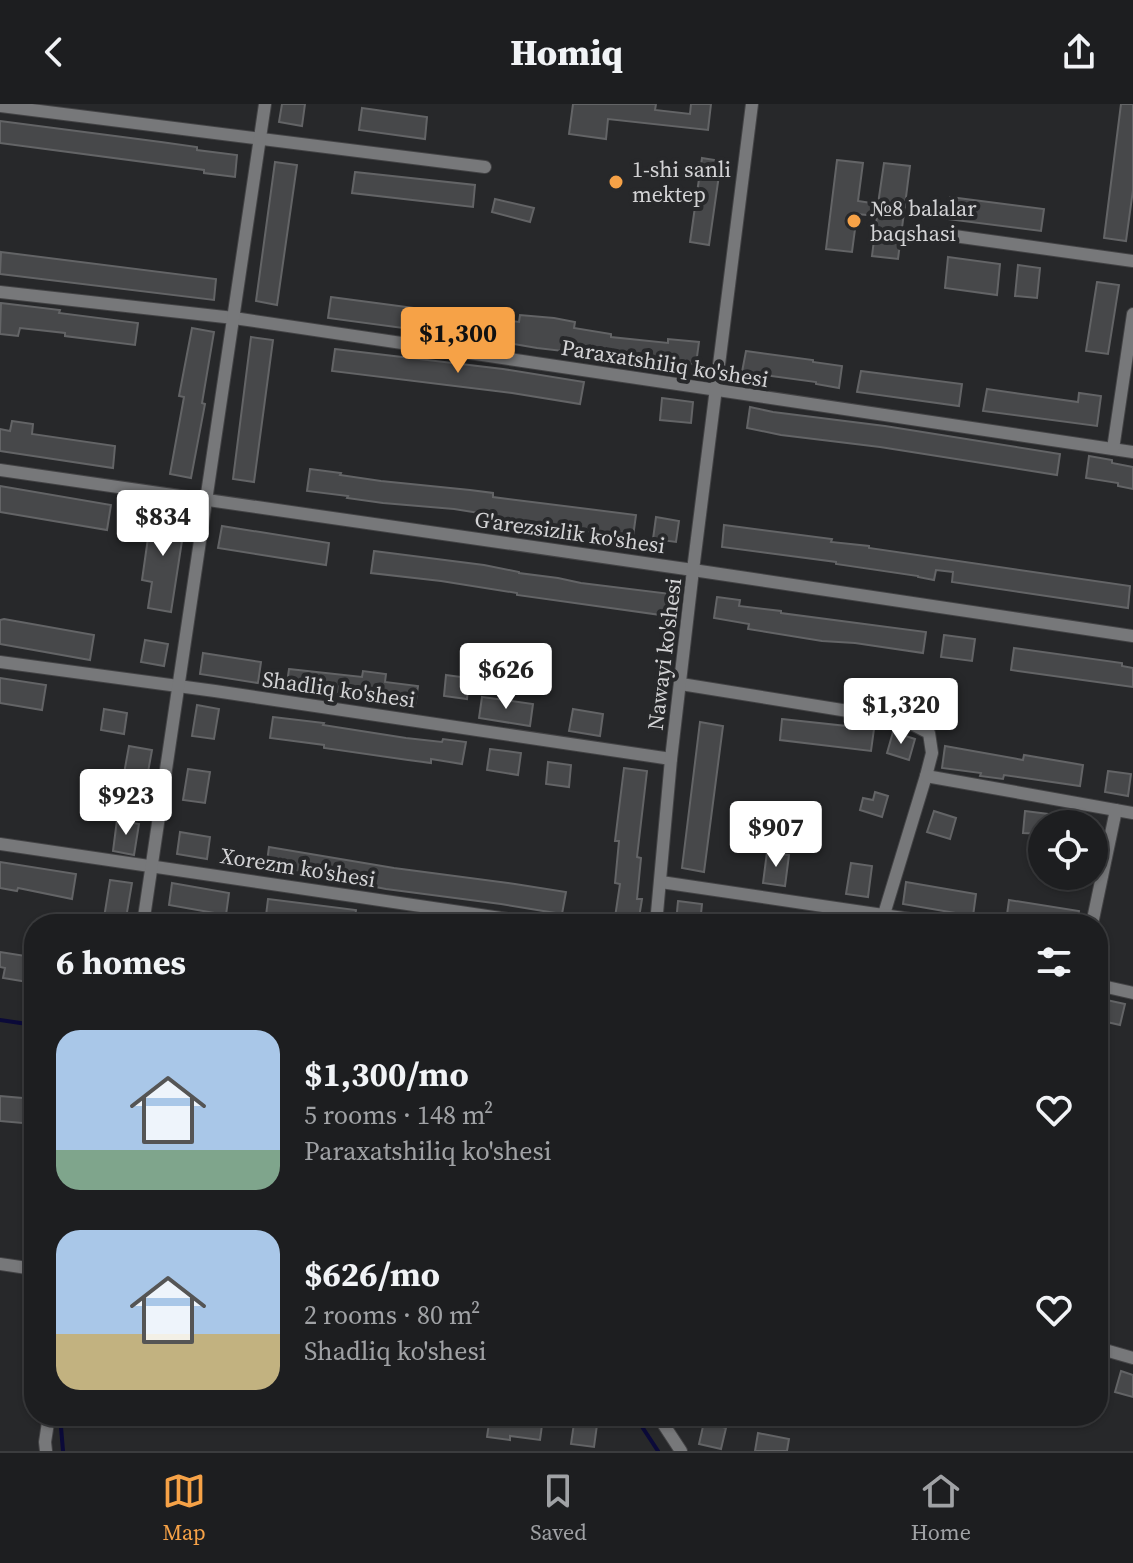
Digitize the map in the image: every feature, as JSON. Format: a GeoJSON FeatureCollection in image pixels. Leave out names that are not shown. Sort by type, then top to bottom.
{"type":"FeatureCollection","features":[{"type":"Feature","properties":{"kind":"street"},"geometry":{"type":"LineString","coordinates":[[145,914],[265,104]]}},
{"type":"Feature","properties":{"kind":"street","name":"Nawayi ko'shesi"},"geometry":{"type":"LineString","coordinates":[[657,914],[693,570],[752,104]]}},
{"type":"Feature","properties":{"kind":"street"},"geometry":{"type":"LineString","coordinates":[[0,106],[485,167]]}},
{"type":"Feature","properties":{"kind":"street"},"geometry":{"type":"LineString","coordinates":[[947,235],[1133,261]]}},
{"type":"Feature","properties":{"kind":"street","name":"Paraxatshiliq ko'shesi"},"geometry":{"type":"LineString","coordinates":[[0,292],[234,318],[1133,452]]}},
{"type":"Feature","properties":{"kind":"street"},"geometry":{"type":"LineString","coordinates":[[1113,449],[1133,314]]}},
{"type":"Feature","properties":{"kind":"street","name":"G'arezsizlik ko'shesi"},"geometry":{"type":"LineString","coordinates":[[0,470],[1133,636]]}},
{"type":"Feature","properties":{"kind":"street","name":"Shadliq ko'shesi"},"geometry":{"type":"LineString","coordinates":[[0,662],[671,759]]}},
{"type":"Feature","properties":{"kind":"street"},"geometry":{"type":"LineString","coordinates":[[681,684],[904,720],[929,733],[932,753],[884,914]]}},
{"type":"Feature","properties":{"kind":"street"},"geometry":{"type":"LineString","coordinates":[[926,776],[1133,813]]}},
{"type":"Feature","properties":{"kind":"street"},"geometry":{"type":"LineString","coordinates":[[1094,914],[1116,810]]}},
{"type":"Feature","properties":{"kind":"street","name":"Xorezm ko'shesi"},"geometry":{"type":"LineString","coordinates":[[0,844],[476,914]]}},
{"type":"Feature","properties":{"kind":"street"},"geometry":{"type":"LineString","coordinates":[[661,882],[847,914]]}},
{"type":"Feature","properties":{"kind":"street"},"geometry":{"type":"LineString","coordinates":[[1108,987],[1133,993]]}},
{"type":"Feature","properties":{"kind":"street"},"geometry":{"type":"LineString","coordinates":[[0,1264],[24,1268]]}},
{"type":"Feature","properties":{"kind":"street"},"geometry":{"type":"LineString","coordinates":[[1108,1351],[1133,1358]]}},
{"type":"Feature","properties":{"kind":"street"},"geometry":{"type":"LineString","coordinates":[[46,1451],[47,1426]]}},
{"type":"Feature","properties":{"kind":"street"},"geometry":{"type":"LineString","coordinates":[[665,1426],[681,1451]]}},
{"type":"Feature","properties":{"kind":"building"},"geometry":{"type":"Polygon","coordinates":[[[282,104],[305,104],[302,126],[279,122],[282,104]]]}},
{"type":"Feature","properties":{"kind":"building"},"geometry":{"type":"Polygon","coordinates":[[[573,104],[656,104],[655,110],[690,114],[691,104],[711,104],[708,130],[608,119],[606,139],[569,134],[573,104]]]}},
{"type":"Feature","properties":{"kind":"building"},"geometry":{"type":"Polygon","coordinates":[[[1121,104],[1133,104],[1133,190],[1126,241],[1104,238],[1121,104]]]}},
{"type":"Feature","properties":{"kind":"building"},"geometry":{"type":"Polygon","coordinates":[[[362,108],[427,117],[425,139],[359,130],[362,108]]]}},
{"type":"Feature","properties":{"kind":"building"},"geometry":{"type":"Polygon","coordinates":[[[0,121],[237,155],[235,177],[204,173],[204,170],[0,143],[0,121]]]}},
{"type":"Feature","properties":{"kind":"building"},"geometry":{"type":"Polygon","coordinates":[[[702,158],[721,161],[709,245],[690,242],[702,158]]]}},
{"type":"Feature","properties":{"kind":"building"},"geometry":{"type":"Polygon","coordinates":[[[837,160],[863,163],[858,201],[878,204],[884,163],[910,166],[898,259],[872,256],[877,216],[857,214],[852,252],[826,249],[837,160]]]}},
{"type":"Feature","properties":{"kind":"building"},"geometry":{"type":"Polygon","coordinates":[[[275,162],[297,165],[277,305],[256,301],[275,162]]]}},
{"type":"Feature","properties":{"kind":"building"},"geometry":{"type":"Polygon","coordinates":[[[355,172],[475,185],[473,207],[352,193],[355,172]]]}},
{"type":"Feature","properties":{"kind":"building"},"geometry":{"type":"Polygon","coordinates":[[[950,197],[1044,209],[1041,231],[947,219],[950,197]]]}},
{"type":"Feature","properties":{"kind":"building"},"geometry":{"type":"Polygon","coordinates":[[[495,199],[534,208],[530,222],[492,212],[495,199]]]}},
{"type":"Feature","properties":{"kind":"building"},"geometry":{"type":"Polygon","coordinates":[[[1,252],[216,279],[214,300],[0,274],[1,252]]]}},
{"type":"Feature","properties":{"kind":"building"},"geometry":{"type":"Polygon","coordinates":[[[948,257],[1000,264],[997,295],[945,288],[948,257]]]}},
{"type":"Feature","properties":{"kind":"building"},"geometry":{"type":"Polygon","coordinates":[[[1018,265],[1040,268],[1037,298],[1015,296],[1018,265]]]}},
{"type":"Feature","properties":{"kind":"building"},"geometry":{"type":"Polygon","coordinates":[[[1097,282],[1119,285],[1108,354],[1086,351],[1097,282]]]}},
{"type":"Feature","properties":{"kind":"building"},"geometry":{"type":"Polygon","coordinates":[[[331,297],[519,322],[520,315],[554,318],[575,322],[574,328],[611,334],[611,337],[668,343],[668,339],[699,342],[696,364],[652,359],[652,363],[621,360],[571,350],[537,348],[328,318],[331,297]]]}},
{"type":"Feature","properties":{"kind":"building"},"geometry":{"type":"Polygon","coordinates":[[[1,303],[138,323],[135,345],[20,328],[18,336],[0,334],[1,303]]]}},
{"type":"Feature","properties":{"kind":"building"},"geometry":{"type":"Polygon","coordinates":[[[192,328],[214,332],[191,478],[170,474],[184,397],[179,396],[192,328]]]}},
{"type":"Feature","properties":{"kind":"building"},"geometry":{"type":"Polygon","coordinates":[[[251,337],[273,340],[254,482],[233,479],[251,337]]]}},
{"type":"Feature","properties":{"kind":"building"},"geometry":{"type":"Polygon","coordinates":[[[335,349],[584,382],[580,404],[332,371],[335,349]]]}},
{"type":"Feature","properties":{"kind":"building"},"geometry":{"type":"Polygon","coordinates":[[[746,351],[842,366],[839,388],[742,372],[746,351]]]}},
{"type":"Feature","properties":{"kind":"building"},"geometry":{"type":"Polygon","coordinates":[[[861,371],[962,384],[959,406],[857,392],[861,371]]]}},
{"type":"Feature","properties":{"kind":"building"},"geometry":{"type":"Polygon","coordinates":[[[987,389],[1078,402],[1079,393],[1101,396],[1097,426],[983,411],[987,389]]]}},
{"type":"Feature","properties":{"kind":"building"},"geometry":{"type":"Polygon","coordinates":[[[662,398],[693,402],[691,423],[660,420],[662,398]]]}},
{"type":"Feature","properties":{"kind":"building"},"geometry":{"type":"Polygon","coordinates":[[[750,407],[1060,454],[1057,475],[747,428],[750,407]]]}},
{"type":"Feature","properties":{"kind":"building"},"geometry":{"type":"Polygon","coordinates":[[[12,421],[33,424],[32,434],[115,446],[113,468],[0,451],[0,429],[10,431],[12,421]]]}},
{"type":"Feature","properties":{"kind":"building"},"geometry":{"type":"Polygon","coordinates":[[[1089,456],[1133,467],[1133,489],[1118,486],[1118,483],[1086,478],[1089,456]]]}},
{"type":"Feature","properties":{"kind":"building"},"geometry":{"type":"Polygon","coordinates":[[[310,469],[636,515],[633,537],[497,520],[498,516],[454,509],[383,503],[307,491],[310,469]]]}},
{"type":"Feature","properties":{"kind":"building"},"geometry":{"type":"Polygon","coordinates":[[[0,486],[111,505],[107,530],[0,512],[0,486]]]}},
{"type":"Feature","properties":{"kind":"building"},"geometry":{"type":"Polygon","coordinates":[[[152,510],[186,515],[171,612],[148,608],[152,582],[142,580],[152,510]]]}},
{"type":"Feature","properties":{"kind":"building"},"geometry":{"type":"Polygon","coordinates":[[[656,517],[679,521],[676,542],[653,539],[656,517]]]}},
{"type":"Feature","properties":{"kind":"building"},"geometry":{"type":"Polygon","coordinates":[[[724,525],[1130,586],[1128,608],[952,582],[953,572],[936,570],[934,580],[836,562],[722,547],[724,525]]]}},
{"type":"Feature","properties":{"kind":"building"},"geometry":{"type":"Polygon","coordinates":[[[222,526],[329,543],[326,565],[218,548],[222,526]]]}},
{"type":"Feature","properties":{"kind":"building"},"geometry":{"type":"Polygon","coordinates":[[[374,551],[671,594],[668,616],[371,573],[374,551]]]}},
{"type":"Feature","properties":{"kind":"building"},"geometry":{"type":"Polygon","coordinates":[[[717,597],[740,600],[739,606],[926,632],[923,653],[748,629],[749,624],[714,618],[717,597]]]}},
{"type":"Feature","properties":{"kind":"building"},"geometry":{"type":"Polygon","coordinates":[[[0,620],[94,635],[90,660],[0,644],[0,620]]]}},
{"type":"Feature","properties":{"kind":"building"},"geometry":{"type":"Polygon","coordinates":[[[944,635],[975,639],[972,661],[941,657],[944,635]]]}},
{"type":"Feature","properties":{"kind":"building"},"geometry":{"type":"Polygon","coordinates":[[[145,640],[168,644],[164,666],[141,662],[145,640]]]}},
{"type":"Feature","properties":{"kind":"building"},"geometry":{"type":"Polygon","coordinates":[[[1014,648],[1122,663],[1122,666],[1133,668],[1133,687],[1011,670],[1014,648]]]}},
{"type":"Feature","properties":{"kind":"building"},"geometry":{"type":"Polygon","coordinates":[[[203,653],[261,662],[258,683],[200,674],[203,653]]]}},
{"type":"Feature","properties":{"kind":"building"},"geometry":{"type":"Polygon","coordinates":[[[289,669],[362,677],[363,671],[386,674],[385,682],[418,686],[415,708],[392,705],[393,697],[346,691],[345,697],[286,690],[289,669]]]}},
{"type":"Feature","properties":{"kind":"building"},"geometry":{"type":"Polygon","coordinates":[[[446,675],[469,678],[467,699],[444,696],[446,675]]]}},
{"type":"Feature","properties":{"kind":"building"},"geometry":{"type":"Polygon","coordinates":[[[0,678],[46,685],[42,710],[0,703],[0,678]]]}},
{"type":"Feature","properties":{"kind":"building"},"geometry":{"type":"Polygon","coordinates":[[[482,697],[533,704],[530,726],[479,718],[482,697]]]}},
{"type":"Feature","properties":{"kind":"building"},"geometry":{"type":"Polygon","coordinates":[[[197,705],[219,709],[214,739],[192,736],[197,705]]]}},
{"type":"Feature","properties":{"kind":"building"},"geometry":{"type":"Polygon","coordinates":[[[104,709],[127,713],[124,734],[101,730],[104,709]]]}},
{"type":"Feature","properties":{"kind":"building"},"geometry":{"type":"Polygon","coordinates":[[[573,709],[603,714],[600,736],[569,731],[573,709]]]}},
{"type":"Feature","properties":{"kind":"building"},"geometry":{"type":"Polygon","coordinates":[[[273,717],[406,738],[466,742],[462,764],[431,759],[431,763],[408,760],[270,738],[273,717]]]}},
{"type":"Feature","properties":{"kind":"building"},"geometry":{"type":"Polygon","coordinates":[[[782,719],[874,729],[871,751],[780,740],[782,719]]]}},
{"type":"Feature","properties":{"kind":"building"},"geometry":{"type":"Polygon","coordinates":[[[700,722],[723,726],[704,872],[682,868],[700,722]]]}},
{"type":"Feature","properties":{"kind":"building"},"geometry":{"type":"Polygon","coordinates":[[[893,732],[915,739],[909,760],[887,753],[893,732]]]}},
{"type":"Feature","properties":{"kind":"building"},"geometry":{"type":"Polygon","coordinates":[[[129,746],[152,750],[142,805],[119,801],[129,746]]]}},
{"type":"Feature","properties":{"kind":"building"},"geometry":{"type":"Polygon","coordinates":[[[945,746],[1023,760],[1024,755],[1083,765],[1080,786],[1004,775],[1003,779],[980,776],[981,773],[942,768],[945,746]]]}},
{"type":"Feature","properties":{"kind":"building"},"geometry":{"type":"Polygon","coordinates":[[[490,749],[521,753],[518,775],[487,770],[490,749]]]}},
{"type":"Feature","properties":{"kind":"building"},"geometry":{"type":"Polygon","coordinates":[[[548,762],[571,765],[569,787],[546,784],[548,762]]]}},
{"type":"Feature","properties":{"kind":"building"},"geometry":{"type":"Polygon","coordinates":[[[624,768],[647,771],[637,857],[641,858],[637,899],[642,899],[640,914],[616,914],[620,884],[615,883],[619,841],[615,841],[624,768]]]}},
{"type":"Feature","properties":{"kind":"building"},"geometry":{"type":"Polygon","coordinates":[[[188,769],[210,772],[205,803],[183,800],[188,769]]]}},
{"type":"Feature","properties":{"kind":"building"},"geometry":{"type":"Polygon","coordinates":[[[1108,771],[1131,774],[1128,796],[1105,792],[1108,771]]]}},
{"type":"Feature","properties":{"kind":"building"},"geometry":{"type":"Polygon","coordinates":[[[875,792],[888,796],[882,817],[860,810],[863,798],[873,800],[875,792]]]}},
{"type":"Feature","properties":{"kind":"building"},"geometry":{"type":"Polygon","coordinates":[[[934,811],[956,818],[950,839],[927,832],[934,811]]]}},
{"type":"Feature","properties":{"kind":"building"},"geometry":{"type":"Polygon","coordinates":[[[1025,811],[1028,811],[1028,833],[1023,833],[1025,811]]]}},
{"type":"Feature","properties":{"kind":"building"},"geometry":{"type":"Polygon","coordinates":[[[117,820],[139,824],[134,855],[113,851],[117,820]]]}},
{"type":"Feature","properties":{"kind":"building"},"geometry":{"type":"Polygon","coordinates":[[[180,832],[210,837],[207,859],[177,854],[180,832]]]}},
{"type":"Feature","properties":{"kind":"building"},"geometry":{"type":"Polygon","coordinates":[[[269,847],[566,892],[562,914],[266,869],[269,847]]]}},
{"type":"Feature","properties":{"kind":"building"},"geometry":{"type":"Polygon","coordinates":[[[767,852],[789,855],[785,886],[763,883],[767,852]]]}},
{"type":"Feature","properties":{"kind":"building"},"geometry":{"type":"Polygon","coordinates":[[[0,862],[76,874],[72,899],[18,888],[17,891],[0,888],[0,862]]]}},
{"type":"Feature","properties":{"kind":"building"},"geometry":{"type":"Polygon","coordinates":[[[851,863],[872,866],[868,897],[846,894],[851,863]]]}},
{"type":"Feature","properties":{"kind":"building"},"geometry":{"type":"Polygon","coordinates":[[[110,880],[132,883],[127,914],[105,914],[110,880]]]}},
{"type":"Feature","properties":{"kind":"building"},"geometry":{"type":"Polygon","coordinates":[[[906,882],[976,894],[973,914],[903,904],[906,882]]]}},
{"type":"Feature","properties":{"kind":"building"},"geometry":{"type":"Polygon","coordinates":[[[172,883],[229,893],[226,914],[169,905],[172,883]]]}},
{"type":"Feature","properties":{"kind":"building"},"geometry":{"type":"Polygon","coordinates":[[[268,899],[356,910],[355,914],[266,914],[268,899]]]}},
{"type":"Feature","properties":{"kind":"building"},"geometry":{"type":"Polygon","coordinates":[[[1009,900],[1079,911],[1079,914],[1007,914],[1009,900]]]}},
{"type":"Feature","properties":{"kind":"building"},"geometry":{"type":"Polygon","coordinates":[[[678,901],[702,904],[701,914],[677,914],[678,901]]]}},
{"type":"Feature","properties":{"kind":"building"},"geometry":{"type":"Polygon","coordinates":[[[0,952],[24,956],[24,981],[3,978],[5,968],[0,967],[0,952]]]}},
{"type":"Feature","properties":{"kind":"building"},"geometry":{"type":"Polygon","coordinates":[[[1108,1000],[1125,1004],[1120,1025],[1108,1022],[1108,1000]]]}},
{"type":"Feature","properties":{"kind":"building"},"geometry":{"type":"Polygon","coordinates":[[[0,1096],[24,1098],[24,1123],[0,1121],[0,1096]]]}},
{"type":"Feature","properties":{"kind":"building"},"geometry":{"type":"Polygon","coordinates":[[[1121,1371],[1133,1375],[1133,1397],[1115,1392],[1121,1371]]]}},
{"type":"Feature","properties":{"kind":"building"},"geometry":{"type":"Polygon","coordinates":[[[489,1426],[542,1426],[540,1440],[487,1437],[489,1426]]]}},
{"type":"Feature","properties":{"kind":"building"},"geometry":{"type":"Polygon","coordinates":[[[574,1426],[597,1426],[594,1447],[571,1444],[574,1426]]]}},
{"type":"Feature","properties":{"kind":"building"},"geometry":{"type":"Polygon","coordinates":[[[703,1426],[726,1428],[721,1449],[699,1444],[703,1426]]]}},
{"type":"Feature","properties":{"kind":"building"},"geometry":{"type":"Polygon","coordinates":[[[758,1433],[789,1439],[787,1451],[755,1451],[758,1433]]]}},
{"type":"Feature","properties":{"kind":"waterway"},"geometry":{"type":"LineString","coordinates":[[0,1020],[24,1024]]}},
{"type":"Feature","properties":{"kind":"waterway"},"geometry":{"type":"LineString","coordinates":[[61,1426],[63,1451]]}},
{"type":"Feature","properties":{"kind":"waterway"},"geometry":{"type":"LineString","coordinates":[[642,1426],[658,1451]]}},
{"type":"Feature","properties":{"kind":"place","name":"1-shi sanli mektep"},"geometry":{"type":"Point","coordinates":[616,182]}},
{"type":"Feature","properties":{"kind":"place","name":"№8 balalar baqshasi"},"geometry":{"type":"Point","coordinates":[854,221]}}]}
